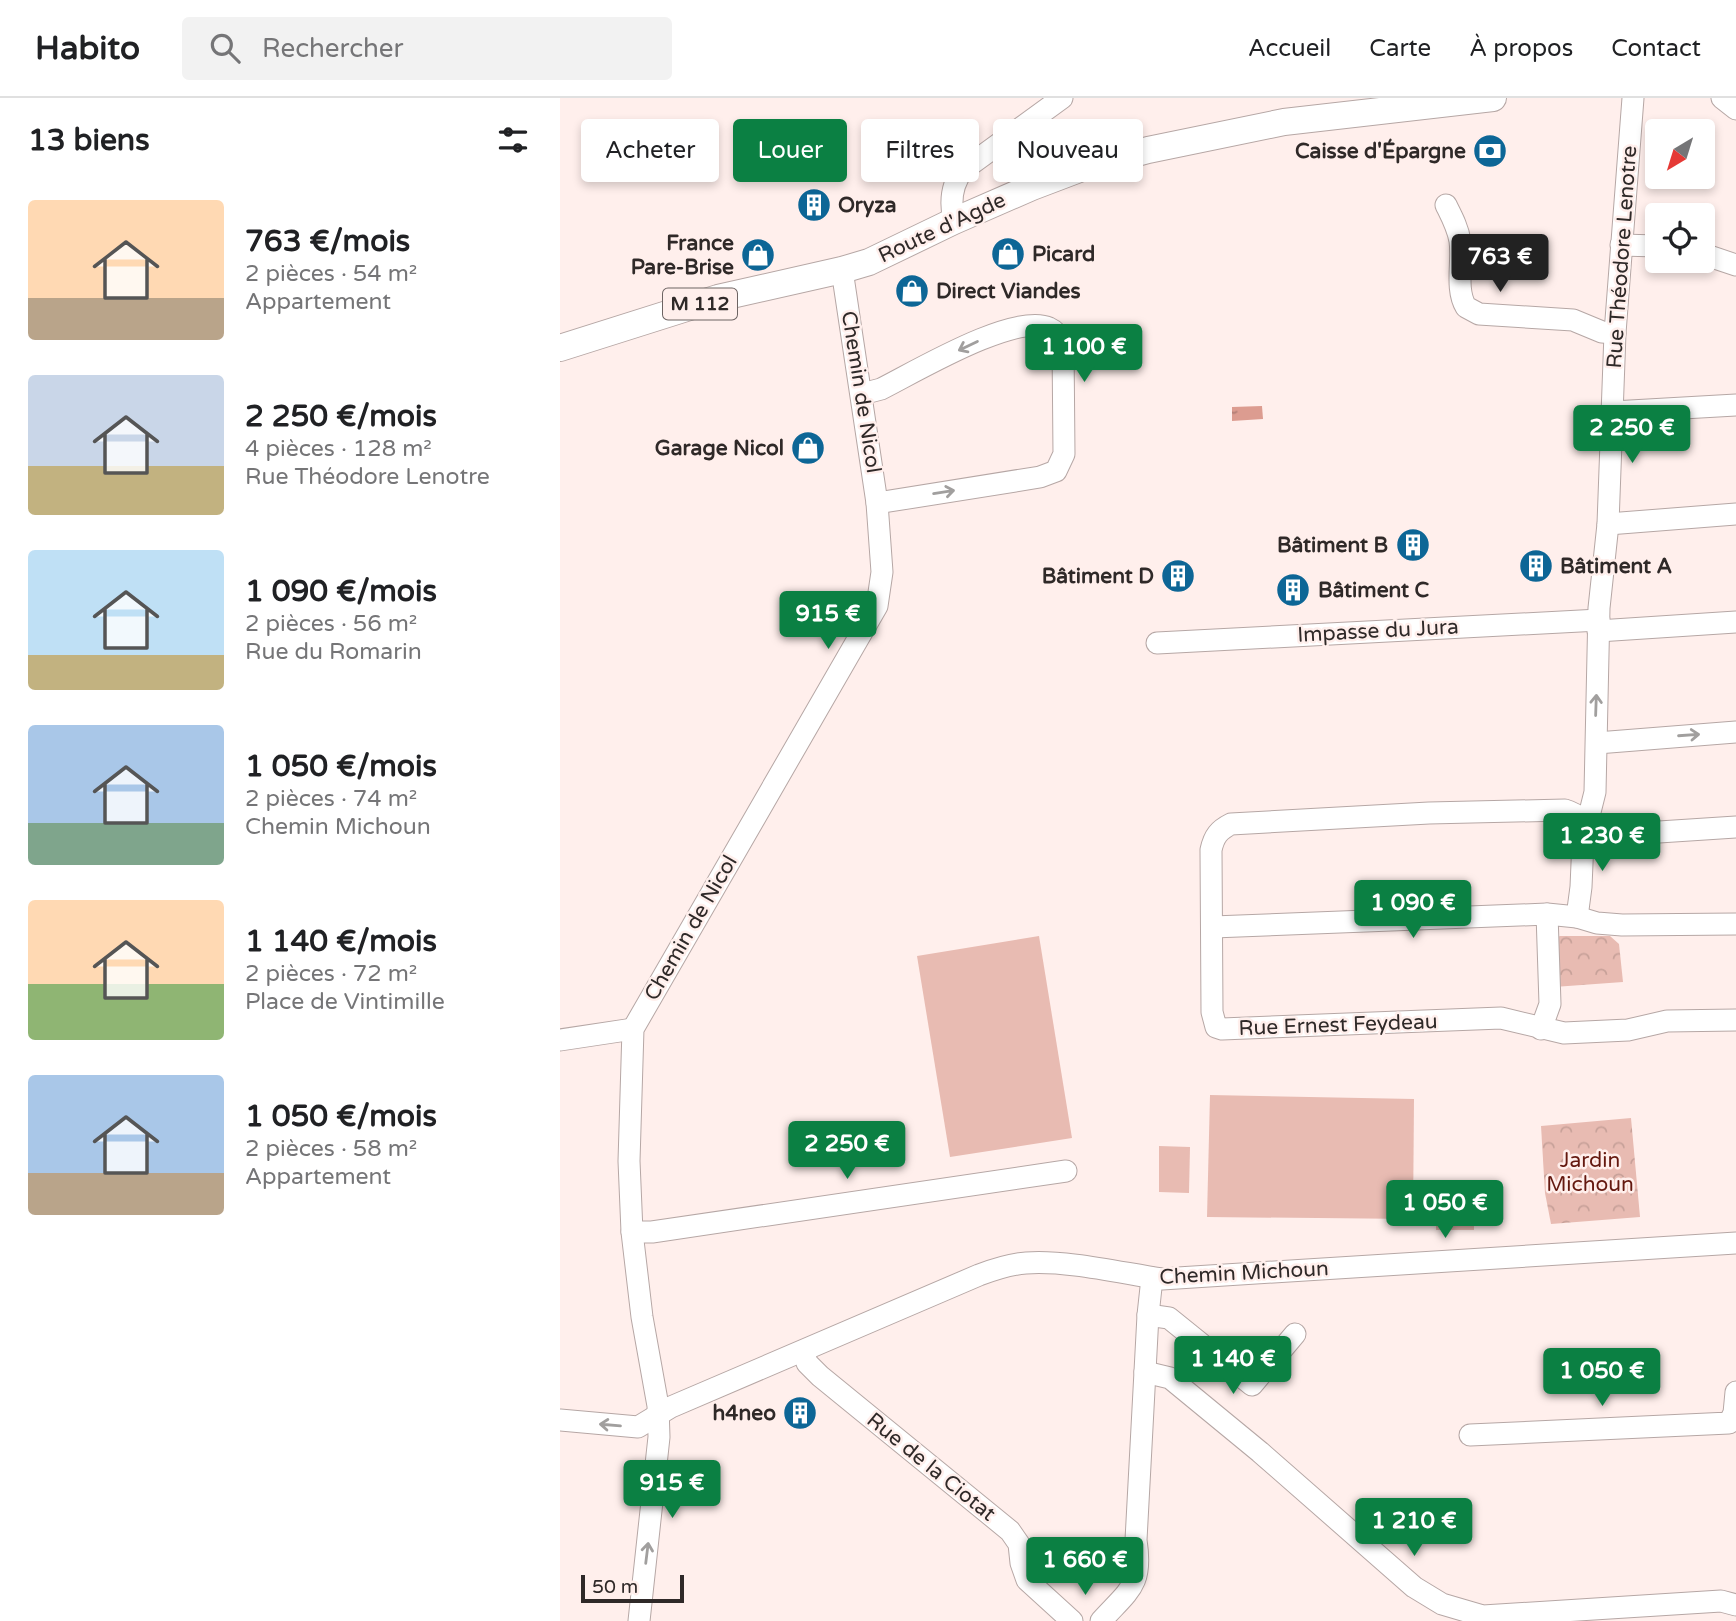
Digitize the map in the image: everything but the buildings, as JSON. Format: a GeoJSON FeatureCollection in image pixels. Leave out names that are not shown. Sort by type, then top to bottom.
{"type":"FeatureCollection","features":[{"type":"Feature","properties":{"kind":"main road","name":"Route d'Agde"},"geometry":{"type":"LineString","coordinates":[[560,348],[718,298],[842,270],[890,253],[954,221],[1082,168],[1148,150],[1384,104],[1438,106],[1493,98]]}},
{"type":"Feature","properties":{"kind":"street","name":"Rue Théodore Lenotre"},"geometry":{"type":"LineString","coordinates":[[1577,917],[1583,840],[1594,799],[1599,625],[1608,524],[1615,333],[1633,98]]}},
{"type":"Feature","properties":{"kind":"street"},"geometry":{"type":"LineString","coordinates":[[1722,98],[1736,109]]}},
{"type":"Feature","properties":{"kind":"street"},"geometry":{"type":"LineString","coordinates":[[954,221],[953,189],[963,170],[1060,99]]}},
{"type":"Feature","properties":{"kind":"street"},"geometry":{"type":"LineString","coordinates":[[1446,205],[1461,244],[1461,295],[1466,307],[1479,314],[1573,320],[1602,332],[1615,333]]}},
{"type":"Feature","properties":{"kind":"street"},"geometry":{"type":"LineString","coordinates":[[1621,245],[1645,246]]}},
{"type":"Feature","properties":{"kind":"street"},"geometry":{"type":"LineString","coordinates":[[1715,258],[1736,265]]}},
{"type":"Feature","properties":{"kind":"street","name":"Chemin de Nicol"},"geometry":{"type":"LineString","coordinates":[[639,1621],[659,1437],[632,1232],[629,1161],[633,1029],[877,606],[882,572],[877,503],[842,270]]}},
{"type":"Feature","properties":{"kind":"street"},"geometry":{"type":"LineString","coordinates":[[862,394],[881,388],[1000,330],[1043,326],[1055,332],[1063,344],[1064,454],[1056,471],[1046,476],[877,503]]}},
{"type":"Feature","properties":{"kind":"street"},"geometry":{"type":"LineString","coordinates":[[1613,412],[1736,405]]}},
{"type":"Feature","properties":{"kind":"street"},"geometry":{"type":"LineString","coordinates":[[1608,524],[1736,514]]}},
{"type":"Feature","properties":{"kind":"street","name":"Impasse du Jura"},"geometry":{"type":"LineString","coordinates":[[1157,643],[1736,622]]}},
{"type":"Feature","properties":{"kind":"street"},"geometry":{"type":"LineString","coordinates":[[1597,743],[1736,732]]}},
{"type":"Feature","properties":{"kind":"street","name":"Rue Ernest Feydeau"},"geometry":{"type":"LineString","coordinates":[[1736,827],[1613,835],[1599,832],[1573,812],[1556,809],[1231,824],[1220,830],[1213,840],[1211,850],[1212,1013],[1216,1027],[1222,1029],[1485,1018],[1517,1021],[1564,1033],[1616,1031],[1667,1021],[1736,1020]]}},
{"type":"Feature","properties":{"kind":"street"},"geometry":{"type":"LineString","coordinates":[[1541,1029],[1550,1004],[1547,914]]}},
{"type":"Feature","properties":{"kind":"street"},"geometry":{"type":"LineString","coordinates":[[1213,928],[1547,914],[1622,925],[1736,924]]}},
{"type":"Feature","properties":{"kind":"street"},"geometry":{"type":"LineString","coordinates":[[560,1040],[633,1029]]}},
{"type":"Feature","properties":{"kind":"street"},"geometry":{"type":"LineString","coordinates":[[632,1232],[652,1232],[1066,1171]]}},
{"type":"Feature","properties":{"kind":"street","name":"Chemin Michoun"},"geometry":{"type":"LineString","coordinates":[[560,1420],[638,1427],[671,1407],[1002,1266],[1028,1262],[1122,1272],[1152,1278],[1210,1278],[1736,1242]]}},
{"type":"Feature","properties":{"kind":"street"},"geometry":{"type":"LineString","coordinates":[[1101,1621],[1130,1589],[1139,1567],[1136,1539],[1147,1315],[1152,1278]]}},
{"type":"Feature","properties":{"kind":"street"},"geometry":{"type":"LineString","coordinates":[[1147,1315],[1168,1318],[1252,1385],[1295,1334]]}},
{"type":"Feature","properties":{"kind":"street","name":"Rue de la Ciotat"},"geometry":{"type":"LineString","coordinates":[[804,1352],[807,1363],[820,1376],[1010,1531],[1019,1544],[1021,1563],[1027,1580],[1075,1621]]}},
{"type":"Feature","properties":{"kind":"street"},"geometry":{"type":"LineString","coordinates":[[1145,1372],[1170,1378],[1260,1452],[1414,1587],[1442,1604],[1483,1616],[1721,1601],[1736,1605]]}},
{"type":"Feature","properties":{"kind":"street"},"geometry":{"type":"LineString","coordinates":[[1470,1435],[1729,1423],[1734,1413],[1736,1392]]}},
{"type":"Feature","properties":{"kind":"street"},"geometry":{"type":"LineString","coordinates":[[1075,1621],[1085,1618],[1093,1621]]}},
{"type":"Feature","properties":{"kind":"green space"},"geometry":{"type":"Polygon","coordinates":[[[1039,936],[1072,1138],[950,1157],[917,956],[1039,936]]]}},
{"type":"Feature","properties":{"kind":"green space"},"geometry":{"type":"Polygon","coordinates":[[[1610,936],[1619,944],[1623,982],[1554,987],[1555,938],[1610,936]]]}},
{"type":"Feature","properties":{"kind":"green space"},"geometry":{"type":"Polygon","coordinates":[[[1210,1095],[1414,1099],[1413,1219],[1207,1217],[1210,1095]]]}},
{"type":"Feature","properties":{"kind":"green space","name":"Jardin Michoun"},"geometry":{"type":"Polygon","coordinates":[[[1631,1118],[1640,1217],[1551,1224],[1545,1193],[1541,1126],[1631,1118]]]}},
{"type":"Feature","properties":{"kind":"green space"},"geometry":{"type":"Polygon","coordinates":[[[1159,1146],[1190,1147],[1189,1193],[1159,1192],[1159,1146]]]}},
{"type":"Feature","properties":{"kind":"green space"},"geometry":{"type":"Polygon","coordinates":[[[1436,1209],[1474,1210],[1474,1230],[1436,1230],[1436,1209]]]}},
{"type":"Feature","properties":{"kind":"water"},"geometry":{"type":"Polygon","coordinates":[[[1262,406],[1263,419],[1232,421],[1232,407],[1262,406]]]}},
{"type":"Feature","properties":{"kind":"place","name":"Caisse d'Épargne"},"geometry":{"type":"Point","coordinates":[1490,151]}},
{"type":"Feature","properties":{"kind":"place","name":"Oryza"},"geometry":{"type":"Point","coordinates":[814,205]}},
{"type":"Feature","properties":{"kind":"place","name":"Picard"},"geometry":{"type":"Point","coordinates":[1008,254]}},
{"type":"Feature","properties":{"kind":"place","name":"France Pare-Brise"},"geometry":{"type":"Point","coordinates":[758,255]}},
{"type":"Feature","properties":{"kind":"place","name":"Direct Viandes"},"geometry":{"type":"Point","coordinates":[912,291]}},
{"type":"Feature","properties":{"kind":"place","name":"Garage Nicol"},"geometry":{"type":"Point","coordinates":[808,448]}},
{"type":"Feature","properties":{"kind":"place","name":"Bâtiment B"},"geometry":{"type":"Point","coordinates":[1413,545]}},
{"type":"Feature","properties":{"kind":"place","name":"Bâtiment A"},"geometry":{"type":"Point","coordinates":[1536,566]}},
{"type":"Feature","properties":{"kind":"place","name":"Bâtiment D"},"geometry":{"type":"Point","coordinates":[1178,576]}},
{"type":"Feature","properties":{"kind":"place","name":"Bâtiment C"},"geometry":{"type":"Point","coordinates":[1293,590]}},
{"type":"Feature","properties":{"kind":"place","name":"h4neo"},"geometry":{"type":"Point","coordinates":[800,1413]}}]}
